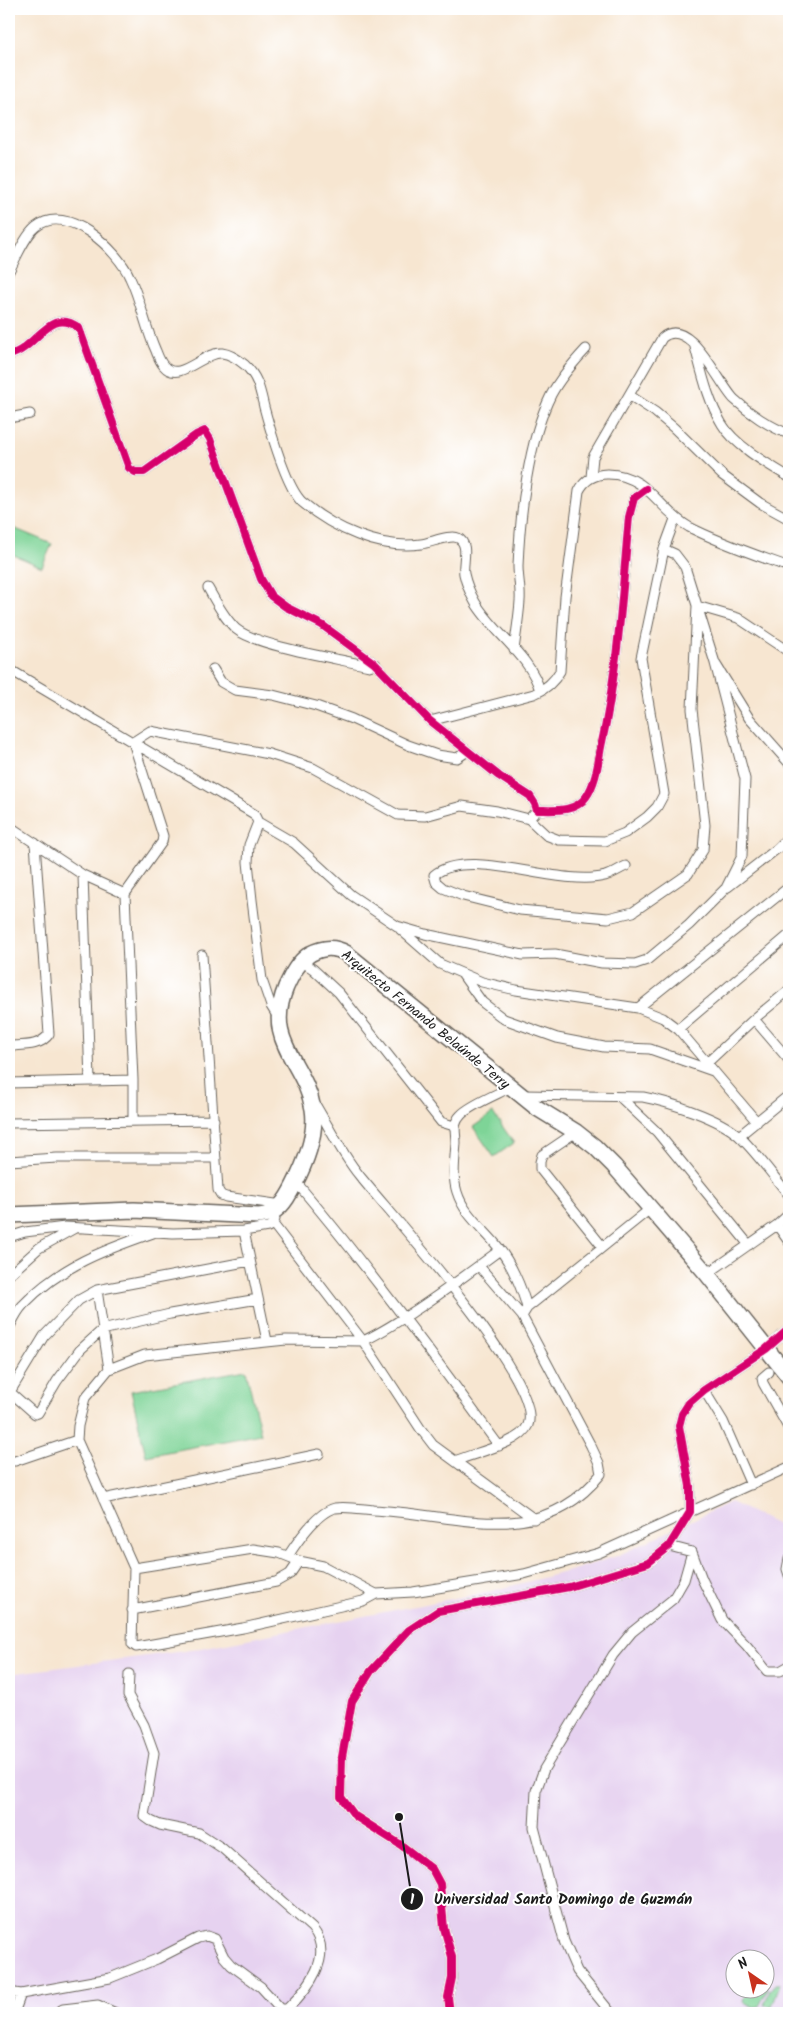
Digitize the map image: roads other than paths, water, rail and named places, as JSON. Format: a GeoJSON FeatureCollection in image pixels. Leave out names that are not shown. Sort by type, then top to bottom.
{"type":"FeatureCollection","features":[{"type":"Feature","properties":{"kind":"main road","name":"Arquitecto Fernando Belaúnde Terry"},"geometry":{"type":"LineString","coordinates":[[301,961],[309,955],[327,948],[334,948],[346,953],[537,1108],[576,1132],[614,1166],[707,1274],[789,1377]]}},
{"type":"Feature","properties":{"kind":"main road"},"geometry":{"type":"LineString","coordinates":[[9,1215],[134,1210],[259,1216],[276,1214],[296,1182],[313,1132],[313,1109],[308,1093],[284,1045],[279,1019],[284,992],[301,961]]}},
{"type":"Feature","properties":{"kind":"street"},"geometry":{"type":"LineString","coordinates":[[9,271],[33,230],[46,221],[58,219],[73,222],[93,235],[117,258],[127,271],[150,338],[165,368],[172,372],[180,371],[203,359],[222,353],[235,358],[246,366],[260,387],[264,407],[292,489],[301,501],[324,517],[350,531],[390,544],[421,544],[452,536],[460,539],[465,546],[463,571],[470,593],[481,611],[530,668],[540,691]]}},
{"type":"Feature","properties":{"kind":"street"},"geometry":{"type":"LineString","coordinates":[[9,355],[25,348],[49,325],[58,321],[72,322],[79,328],[129,468],[135,472],[144,472],[196,435],[205,431],[210,439],[261,579],[271,596],[286,607],[322,625],[376,664],[430,721],[530,796],[537,810]]}},
{"type":"Feature","properties":{"kind":"street"},"geometry":{"type":"LineString","coordinates":[[591,477],[593,457],[629,395],[665,336],[678,332],[694,345],[709,362],[720,382],[734,398],[766,422],[789,434]]}},
{"type":"Feature","properties":{"kind":"street"},"geometry":{"type":"LineString","coordinates":[[694,345],[707,389],[722,425],[732,437],[789,477]]}},
{"type":"Feature","properties":{"kind":"street"},"geometry":{"type":"LineString","coordinates":[[514,650],[520,600],[518,568],[520,532],[530,464],[541,419],[551,394],[564,374],[586,349]]}},
{"type":"Feature","properties":{"kind":"street"},"geometry":{"type":"LineString","coordinates":[[629,395],[655,412],[674,428],[722,475],[760,503],[789,519]]}},
{"type":"Feature","properties":{"kind":"street"},"geometry":{"type":"LineString","coordinates":[[9,418],[30,414]]}},
{"type":"Feature","properties":{"kind":"street"},"geometry":{"type":"LineString","coordinates":[[430,721],[540,691],[550,684],[560,671],[565,597],[579,491],[591,477],[602,474],[621,476],[634,481],[646,489],[675,519],[691,528],[789,567]]}},
{"type":"Feature","properties":{"kind":"street"},"geometry":{"type":"LineString","coordinates":[[529,819],[537,810],[562,810],[576,806],[586,798],[593,782],[614,680],[631,504],[638,493],[646,489]]}},
{"type":"Feature","properties":{"kind":"street"},"geometry":{"type":"LineString","coordinates":[[133,742],[150,731],[269,754],[313,768],[398,814],[425,816],[462,806],[498,811],[529,819],[546,835],[559,840],[605,841],[625,833],[658,807],[664,794],[641,658],[664,549],[675,519]]}},
{"type":"Feature","properties":{"kind":"street"},"geometry":{"type":"LineString","coordinates":[[664,549],[675,554],[685,567],[715,663],[745,779],[742,856],[726,888]]}},
{"type":"Feature","properties":{"kind":"street"},"geometry":{"type":"LineString","coordinates":[[208,588],[225,617],[236,629],[246,635],[275,644],[371,666],[376,664]]}},
{"type":"Feature","properties":{"kind":"street"},"geometry":{"type":"LineString","coordinates":[[697,606],[738,618],[789,652]]}},
{"type":"Feature","properties":{"kind":"street"},"geometry":{"type":"LineString","coordinates":[[626,866],[605,876],[587,877],[536,874],[503,867],[467,865],[441,869],[434,875],[436,882],[443,888],[463,896],[520,910],[608,918],[633,912],[688,874],[703,850],[705,825],[692,709],[697,606]]}},
{"type":"Feature","properties":{"kind":"street"},"geometry":{"type":"LineString","coordinates":[[715,663],[749,718],[789,763]]}},
{"type":"Feature","properties":{"kind":"street"},"geometry":{"type":"LineString","coordinates":[[214,669],[221,682],[235,690],[272,695],[316,706],[352,719],[408,745],[438,755],[457,758],[468,751]]}},
{"type":"Feature","properties":{"kind":"street"},"geometry":{"type":"LineString","coordinates":[[9,670],[254,814],[258,822],[294,843],[351,895],[397,926],[440,964],[482,982],[516,990],[638,1008],[663,1018],[678,1029],[757,1122]]}},
{"type":"Feature","properties":{"kind":"street"},"geometry":{"type":"LineString","coordinates":[[133,742],[163,836],[162,842],[125,894],[133,1121]]}},
{"type":"Feature","properties":{"kind":"street"},"geometry":{"type":"LineString","coordinates":[[258,822],[249,845],[248,862],[252,900],[262,980],[271,1006],[279,1019]]}},
{"type":"Feature","properties":{"kind":"street"},"geometry":{"type":"LineString","coordinates":[[9,826],[83,875],[125,894]]}},
{"type":"Feature","properties":{"kind":"street"},"geometry":{"type":"LineString","coordinates":[[397,926],[425,934],[523,955],[555,954],[602,963],[635,964],[647,960],[657,952],[726,888],[778,848],[789,837]]}},
{"type":"Feature","properties":{"kind":"street"},"geometry":{"type":"LineString","coordinates":[[9,1046],[44,1041],[49,1034],[35,843]]}},
{"type":"Feature","properties":{"kind":"street"},"geometry":{"type":"LineString","coordinates":[[83,875],[90,1081]]}},
{"type":"Feature","properties":{"kind":"street"},"geometry":{"type":"LineString","coordinates":[[638,1008],[789,887]]}},
{"type":"Feature","properties":{"kind":"street"},"geometry":{"type":"LineString","coordinates":[[678,1029],[789,935]]}},
{"type":"Feature","properties":{"kind":"street"},"geometry":{"type":"LineString","coordinates":[[202,955],[218,1190],[226,1198],[251,1202],[276,1214],[433,1445],[534,1519]]}},
{"type":"Feature","properties":{"kind":"street"},"geometry":{"type":"LineString","coordinates":[[301,961],[317,972],[339,993],[441,1122],[454,1126]]}},
{"type":"Feature","properties":{"kind":"street"},"geometry":{"type":"LineString","coordinates":[[461,973],[482,1002],[504,1019],[558,1038],[604,1047],[650,1049],[714,1071]]}},
{"type":"Feature","properties":{"kind":"street"},"geometry":{"type":"LineString","coordinates":[[707,1063],[754,1019],[789,990]]}},
{"type":"Feature","properties":{"kind":"street"},"geometry":{"type":"LineString","coordinates":[[754,1019],[789,1060]]}},
{"type":"Feature","properties":{"kind":"street"},"geometry":{"type":"LineString","coordinates":[[9,1083],[133,1080]]}},
{"type":"Feature","properties":{"kind":"street"},"geometry":{"type":"LineString","coordinates":[[528,1308],[525,1298],[500,1250],[468,1214],[458,1194],[455,1181],[456,1144],[454,1126],[467,1110],[516,1091],[621,1098],[643,1097],[662,1101],[725,1126],[739,1136],[789,1195]]}},
{"type":"Feature","properties":{"kind":"street"},"geometry":{"type":"LineString","coordinates":[[308,1093],[358,1174],[398,1220],[501,1352],[523,1392],[530,1417],[523,1434],[499,1446],[454,1461]]}},
{"type":"Feature","properties":{"kind":"street"},"geometry":{"type":"LineString","coordinates":[[739,1136],[789,1096]]}},
{"type":"Feature","properties":{"kind":"street"},"geometry":{"type":"LineString","coordinates":[[621,1098],[657,1132],[750,1245]]}},
{"type":"Feature","properties":{"kind":"street"},"geometry":{"type":"LineString","coordinates":[[9,1123],[214,1120]]}},
{"type":"Feature","properties":{"kind":"street"},"geometry":{"type":"LineString","coordinates":[[576,1132],[542,1155],[540,1168],[602,1246]]}},
{"type":"Feature","properties":{"kind":"street"},"geometry":{"type":"LineString","coordinates":[[9,1161],[57,1158],[216,1158]]}},
{"type":"Feature","properties":{"kind":"street"},"geometry":{"type":"LineString","coordinates":[[296,1182],[350,1246],[405,1317],[499,1446]]}},
{"type":"Feature","properties":{"kind":"street"},"geometry":{"type":"LineString","coordinates":[[522,1316],[528,1308],[602,1246],[650,1209]]}},
{"type":"Feature","properties":{"kind":"street"},"geometry":{"type":"LineString","coordinates":[[9,1237],[25,1232],[76,1228],[158,1232],[244,1231],[263,1229],[276,1214]]}},
{"type":"Feature","properties":{"kind":"street"},"geometry":{"type":"LineString","coordinates":[[707,1274],[750,1245],[789,1214]]}},
{"type":"Feature","properties":{"kind":"street"},"geometry":{"type":"LineString","coordinates":[[776,1225],[789,1242]]}},
{"type":"Feature","properties":{"kind":"street"},"geometry":{"type":"LineString","coordinates":[[9,1275],[39,1248],[76,1228]]}},
{"type":"Feature","properties":{"kind":"street"},"geometry":{"type":"LineString","coordinates":[[244,1231],[267,1341]]}},
{"type":"Feature","properties":{"kind":"street"},"geometry":{"type":"LineString","coordinates":[[9,1328],[22,1306],[52,1278],[104,1250],[158,1232]]}},
{"type":"Feature","properties":{"kind":"street"},"geometry":{"type":"LineString","coordinates":[[500,1250],[451,1287],[374,1336],[362,1341],[267,1341],[144,1355],[109,1369],[85,1398],[77,1440],[134,1568],[132,1644],[136,1648],[243,1628],[338,1607],[363,1601],[376,1594],[413,1592],[524,1574],[599,1553],[789,1467]]}},
{"type":"Feature","properties":{"kind":"street"},"geometry":{"type":"LineString","coordinates":[[250,1261],[97,1290],[79,1300],[44,1336],[9,1392],[35,1414],[38,1414],[57,1381],[80,1350],[102,1330],[170,1314],[258,1299]]}},
{"type":"Feature","properties":{"kind":"street"},"geometry":{"type":"LineString","coordinates":[[288,1556],[300,1538],[320,1518],[334,1508],[392,1511],[471,1522],[527,1521],[567,1504],[590,1487],[601,1474],[599,1463],[591,1446],[522,1316],[479,1266]]}},
{"type":"Feature","properties":{"kind":"street"},"geometry":{"type":"LineString","coordinates":[[97,1290],[109,1369]]}},
{"type":"Feature","properties":{"kind":"street"},"geometry":{"type":"LineString","coordinates":[[450,2013],[448,2011],[448,1996],[452,1978],[452,1957],[444,1928],[440,1884],[432,1869],[401,1845],[355,1816],[341,1797],[342,1757],[352,1701],[371,1671],[409,1630],[438,1611],[569,1587],[598,1579],[648,1563],[669,1546],[690,1512],[690,1486],[679,1426],[682,1414],[689,1403],[704,1390],[789,1330]]}},
{"type":"Feature","properties":{"kind":"street"},"geometry":{"type":"LineString","coordinates":[[769,1372],[762,1378],[763,1383],[789,1429]]}},
{"type":"Feature","properties":{"kind":"street"},"geometry":{"type":"LineString","coordinates":[[704,1390],[723,1421],[751,1485]]}},
{"type":"Feature","properties":{"kind":"street"},"geometry":{"type":"LineString","coordinates":[[9,1461],[15,1462],[77,1440]]}},
{"type":"Feature","properties":{"kind":"street"},"geometry":{"type":"LineString","coordinates":[[103,1499],[319,1454]]}},
{"type":"Feature","properties":{"kind":"street"},"geometry":{"type":"LineString","coordinates":[[669,1546],[692,1552]]}},
{"type":"Feature","properties":{"kind":"street"},"geometry":{"type":"LineString","coordinates":[[134,1568],[253,1549],[278,1553],[299,1561],[323,1566],[376,1594]]}},
{"type":"Feature","properties":{"kind":"street"},"geometry":{"type":"LineString","coordinates":[[692,1552],[702,1579],[722,1620],[732,1632],[747,1646],[767,1671],[780,1671],[789,1666]]}},
{"type":"Feature","properties":{"kind":"street"},"geometry":{"type":"LineString","coordinates":[[611,2013],[577,1971],[564,1941],[534,1828],[536,1792],[544,1769],[613,1655],[632,1632],[672,1599],[684,1580],[692,1552]]}},
{"type":"Feature","properties":{"kind":"street"},"geometry":{"type":"LineString","coordinates":[[789,1559],[787,1569],[789,1575]]}},
{"type":"Feature","properties":{"kind":"street"},"geometry":{"type":"LineString","coordinates":[[132,1610],[276,1582],[290,1574],[299,1561]]}},
{"type":"Feature","properties":{"kind":"street"},"geometry":{"type":"LineString","coordinates":[[9,1992],[21,1994],[110,1978],[157,1959],[198,1938],[207,1936],[215,1939],[224,1957],[261,1987],[282,2009],[287,2009],[304,1993],[314,1976],[321,1953],[321,1942],[312,1928],[222,1848],[198,1833],[160,1825],[151,1822],[144,1816],[154,1753],[144,1725],[128,1695],[129,1674]]}},
{"type":"Feature","properties":{"kind":"street"},"geometry":{"type":"LineString","coordinates":[[14,2013],[21,1994]]}},
{"type":"Feature","properties":{"kind":"street"},"geometry":{"type":"LineString","coordinates":[[56,2013],[63,2009],[98,2005],[116,2013]]}},
{"type":"Feature","properties":{"kind":"place","name":"Universidad Santo Domingo de Guzmán"},"geometry":{"type":"Point","coordinates":[399,1817]}}]}
